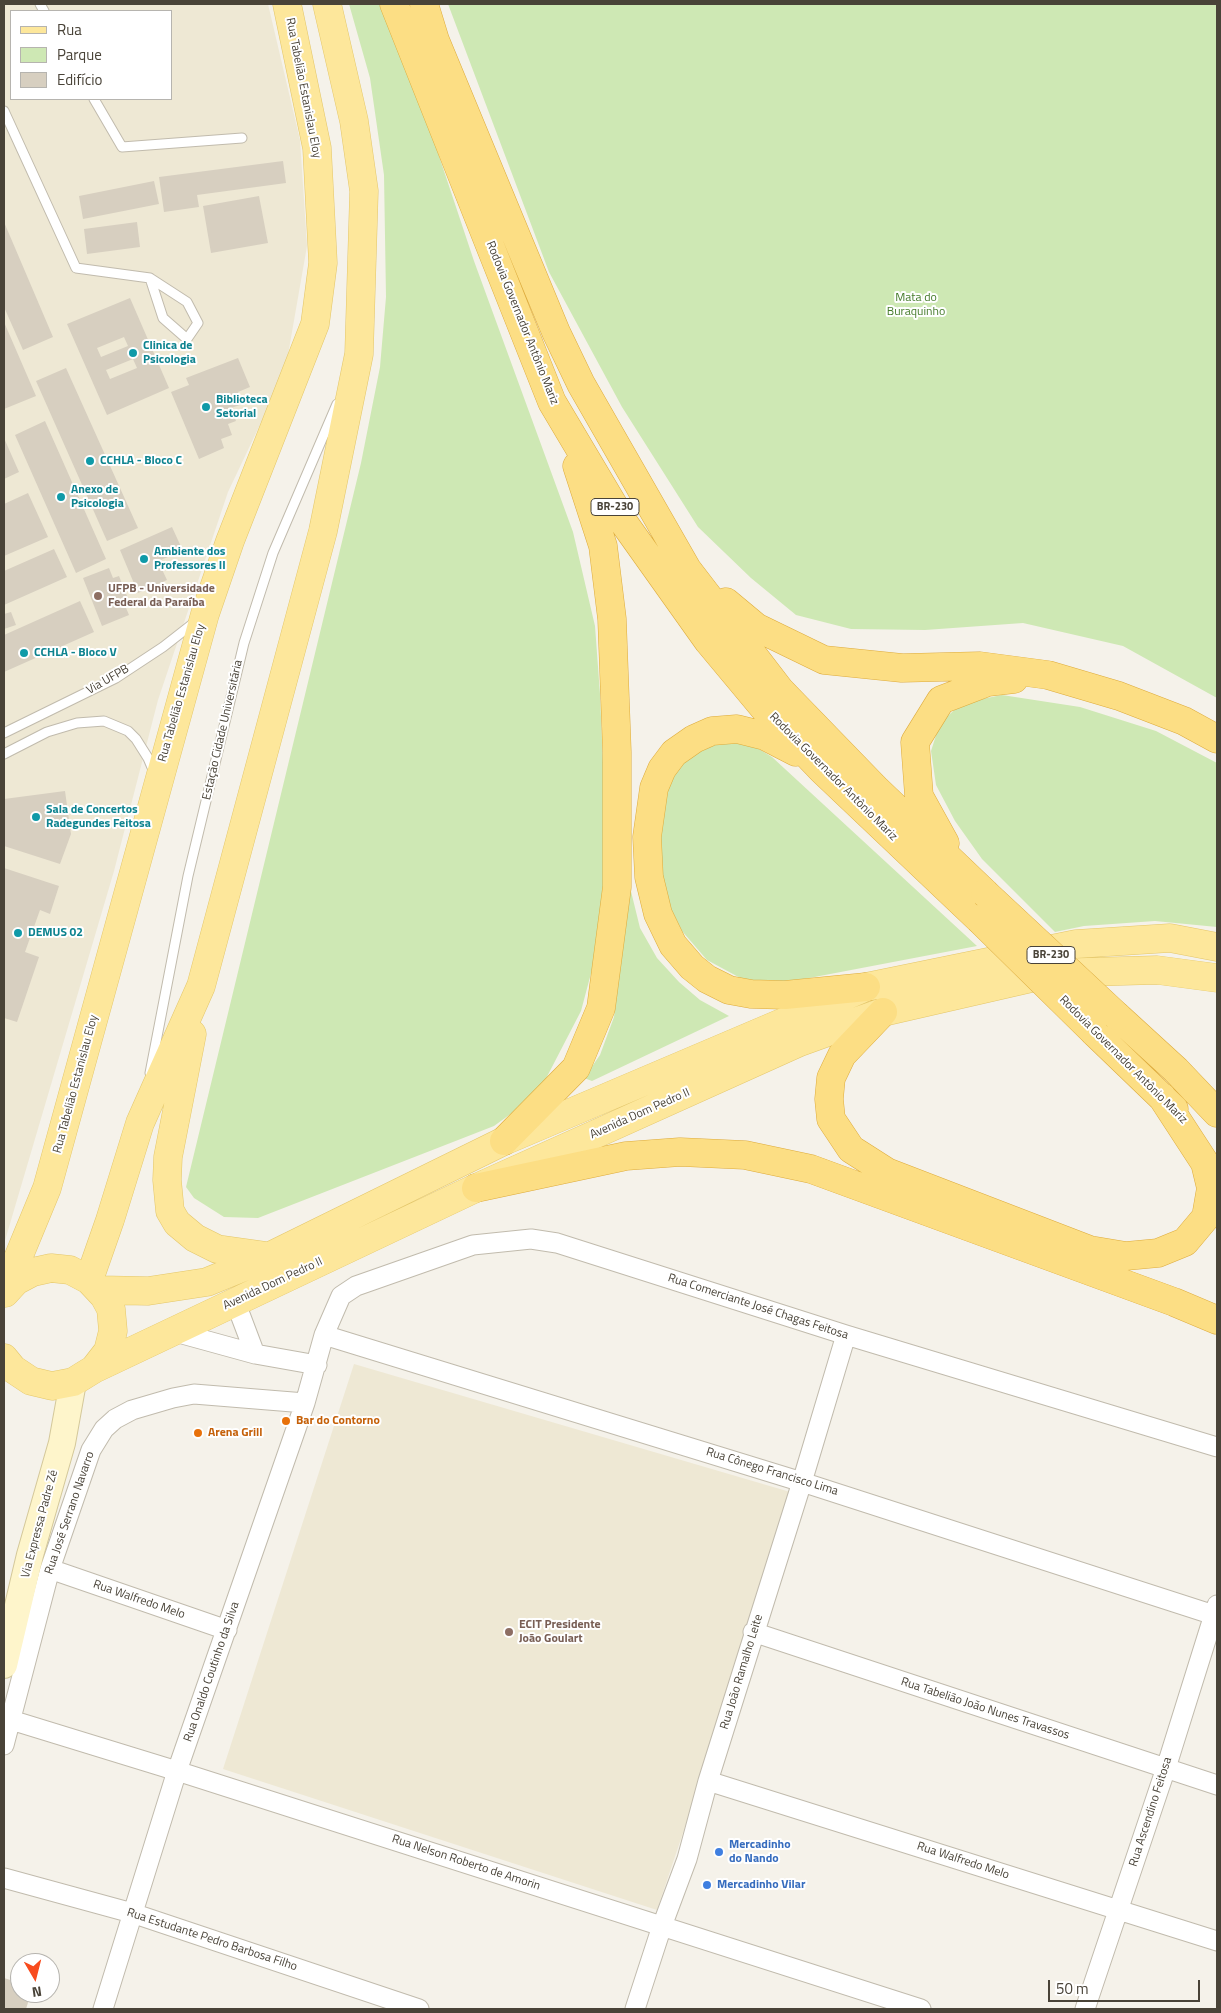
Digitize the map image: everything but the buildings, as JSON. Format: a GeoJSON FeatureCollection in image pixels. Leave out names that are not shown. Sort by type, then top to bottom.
{"type":"FeatureCollection","features":[{"type":"Feature","properties":{"kind":"highway","name":"Rodovia Governador Antônio Mariz"},"geometry":{"type":"LineString","coordinates":[[394,4],[552,402],[624,523],[708,641],[773,719],[822,770],[1117,1016],[1176,1070],[1217,1113]]}},
{"type":"Feature","properties":{"kind":"highway","name":"Rodovia Governador Antônio Mariz"},"geometry":{"type":"LineString","coordinates":[[424,4],[435,40],[556,332],[586,393],[687,569],[780,690],[979,899],[1094,1032],[1162,1097],[1217,1155]]}},
{"type":"Feature","properties":{"kind":"highway"},"geometry":{"type":"LineString","coordinates":[[504,1142],[576,1068],[601,1008],[617,887],[616,704],[612,619],[603,546],[584,485],[552,402]]}},
{"type":"Feature","properties":{"kind":"highway"},"geometry":{"type":"LineString","coordinates":[[687,569],[756,627],[824,660],[902,668],[980,666],[1048,675],[1119,696],[1184,721],[1217,739]]}},
{"type":"Feature","properties":{"kind":"highway"},"geometry":{"type":"LineString","coordinates":[[979,899],[919,796],[915,742],[941,700],[988,682],[1048,675]]}},
{"type":"Feature","properties":{"kind":"highway"},"geometry":{"type":"LineString","coordinates":[[822,770],[788,747],[765,736],[737,729],[712,731],[694,739],[674,753],[662,769],[654,788],[647,837],[648,877],[658,914],[673,944],[692,967],[707,979],[729,990],[751,994],[785,995],[866,987]]}},
{"type":"Feature","properties":{"kind":"highway"},"geometry":{"type":"LineString","coordinates":[[883,1012],[842,1056],[831,1078],[829,1099],[831,1119],[851,1150],[887,1172],[1090,1250],[1126,1256],[1158,1253],[1185,1242],[1206,1217],[1211,1188],[1205,1162],[1162,1097]]}},
{"type":"Feature","properties":{"kind":"highway"},"geometry":{"type":"LineString","coordinates":[[1176,1070],[1217,1102]]}},
{"type":"Feature","properties":{"kind":"highway"},"geometry":{"type":"LineString","coordinates":[[476,1188],[626,1156],[680,1152],[745,1155],[811,1169],[1174,1302],[1217,1320]]}},
{"type":"Feature","properties":{"kind":"main road","name":"Rua Tabelião Estanislau Eloy"},"geometry":{"type":"LineString","coordinates":[[4,1293],[47,1188],[205,614],[230,541],[315,324],[322,263],[317,148],[287,4]]}},
{"type":"Feature","properties":{"kind":"main road"},"geometry":{"type":"LineString","coordinates":[[268,1256],[217,1249],[195,1238],[177,1223],[170,1211],[166,1180],[168,1157],[201,986],[323,531],[359,354],[364,191],[354,121],[327,4]]}},
{"type":"Feature","properties":{"kind":"main road"},"geometry":{"type":"LineString","coordinates":[[94,1285],[177,1288],[207,1282],[268,1256],[504,1142],[866,987],[1076,944],[1170,938],[1217,947]]}},
{"type":"Feature","properties":{"kind":"main road","name":"Avenida Dom Pedro II"},"geometry":{"type":"LineString","coordinates":[[4,1358],[13,1369],[31,1381],[52,1386],[83,1376],[235,1301],[476,1188],[800,1042],[883,1012],[1053,973],[1156,970],[1217,978]]}},
{"type":"Feature","properties":{"kind":"main road"},"geometry":{"type":"LineString","coordinates":[[94,1285],[110,1220],[140,1123],[201,986]]}},
{"type":"Feature","properties":{"kind":"main road"},"geometry":{"type":"LineString","coordinates":[[4,1293],[24,1276],[51,1268],[70,1270],[94,1285],[111,1310],[113,1331],[108,1351],[83,1376]]}},
{"type":"Feature","properties":{"kind":"main road","name":"Via Expressa Padre Zé"},"geometry":{"type":"LineString","coordinates":[[4,1665],[30,1555],[83,1376]]}},
{"type":"Feature","properties":{"kind":"street","name":"Rua Comerciante José Chagas Feitosa"},"geometry":{"type":"LineString","coordinates":[[324,1335],[337,1302],[347,1291],[356,1286],[474,1245],[531,1239],[558,1243],[846,1335],[1217,1447]]}},
{"type":"Feature","properties":{"kind":"street"},"geometry":{"type":"LineString","coordinates":[[235,1301],[255,1354]]}},
{"type":"Feature","properties":{"kind":"street"},"geometry":{"type":"LineString","coordinates":[[174,1332],[255,1354],[317,1365]]}},
{"type":"Feature","properties":{"kind":"street","name":"Rua Onaldo Coutinho da Silva"},"geometry":{"type":"LineString","coordinates":[[103,2009],[177,1771],[305,1403],[324,1335]]}},
{"type":"Feature","properties":{"kind":"street","name":"Rua Cônego Francisco Lima"},"geometry":{"type":"LineString","coordinates":[[324,1335],[1216,1612]]}},
{"type":"Feature","properties":{"kind":"street","name":"Rua João Ramalho Leite"},"geometry":{"type":"LineString","coordinates":[[635,2009],[662,1926],[687,1859],[708,1781],[753,1632],[802,1482],[846,1335]]}},
{"type":"Feature","properties":{"kind":"street","name":"Rua José Serrano Navarro"},"geometry":{"type":"LineString","coordinates":[[4,1745],[50,1569],[91,1450],[104,1429],[114,1419],[151,1404],[194,1394],[305,1403]]}},
{"type":"Feature","properties":{"kind":"street","name":"Rua Walfredo Melo"},"geometry":{"type":"LineString","coordinates":[[50,1569],[227,1630]]}},
{"type":"Feature","properties":{"kind":"street","name":"Rua Ascendino Feitosa"},"geometry":{"type":"LineString","coordinates":[[1085,2009],[1216,1612]]}},
{"type":"Feature","properties":{"kind":"street","name":"Rua Tabelião João Nunes Travassos"},"geometry":{"type":"LineString","coordinates":[[753,1632],[1217,1785]]}},
{"type":"Feature","properties":{"kind":"street","name":"Rua Nelson Roberto de Amorin"},"geometry":{"type":"LineString","coordinates":[[10,1720],[177,1771],[921,2009]]}},
{"type":"Feature","properties":{"kind":"street","name":"Rua Walfredo Melo"},"geometry":{"type":"LineString","coordinates":[[708,1781],[1217,1941]]}},
{"type":"Feature","properties":{"kind":"street","name":"Rua Estudante Pedro Barbosa Filho"},"geometry":{"type":"LineString","coordinates":[[4,1878],[132,1913],[419,2009]]}},
{"type":"Feature","properties":{"kind":"lane"},"geometry":{"type":"LineString","coordinates":[[95,100],[122,147],[242,138]]}},
{"type":"Feature","properties":{"kind":"lane"},"geometry":{"type":"LineString","coordinates":[[4,111],[76,268],[150,278],[187,302],[198,323],[187,339],[163,318],[150,278]]}},
{"type":"Feature","properties":{"kind":"lane","name":"Estação Cidade Universitária"},"geometry":{"type":"LineString","coordinates":[[140,1123],[188,876],[244,643],[273,554],[359,354]]}},
{"type":"Feature","properties":{"kind":"lane","name":"Via UFPB"},"geometry":{"type":"LineString","coordinates":[[4,733],[116,678],[163,647],[205,614]]}},
{"type":"Feature","properties":{"kind":"lane"},"geometry":{"type":"LineString","coordinates":[[4,754],[47,732],[77,723],[104,721],[128,731],[136,739],[148,758],[158,781]]}},
{"type":"Feature","properties":{"kind":"shaded area","name":"UFPB - Universidade Federal da Paraíba"},"geometry":{"type":"Polygon","coordinates":[[[4,4],[268,4],[300,140],[307,246],[285,372],[228,492],[158,700],[114,871],[4,1244],[4,4]]]}},
{"type":"Feature","properties":{"kind":"shaded area","name":"ECIT Presidente João Goulart"},"geometry":{"type":"Polygon","coordinates":[[[354,1364],[797,1494],[657,1910],[223,1769],[354,1364]]]}},
{"type":"Feature","properties":{"kind":"green space"},"geometry":{"type":"Polygon","coordinates":[[[349,4],[380,4],[435,144],[474,261],[573,532],[595,626],[600,694],[607,855],[602,932],[581,1011],[538,1094],[494,1126],[258,1218],[224,1217],[194,1198],[186,1187],[361,463],[380,367],[386,297],[384,175],[370,78],[349,4]]]}},
{"type":"Feature","properties":{"kind":"green space","name":"Mata do Buraquinho"},"geometry":{"type":"Polygon","coordinates":[[[448,4],[1217,4],[1217,698],[1123,646],[1023,623],[925,630],[851,629],[796,615],[751,578],[698,527],[622,407],[549,272],[448,4]]]}},
{"type":"Feature","properties":{"kind":"green space"},"geometry":{"type":"Polygon","coordinates":[[[1002,695],[1080,707],[1156,731],[1217,763],[1217,927],[1155,921],[1084,926],[1055,932],[982,859],[955,821],[936,785],[931,751],[940,723],[962,703],[1002,695]]]}},
{"type":"Feature","properties":{"kind":"green space"},"geometry":{"type":"Polygon","coordinates":[[[726,739],[749,743],[772,757],[977,946],[783,983],[744,980],[707,960],[682,931],[661,889],[659,786],[685,756],[726,739]]]}},
{"type":"Feature","properties":{"kind":"green space"},"geometry":{"type":"Polygon","coordinates":[[[626,871],[640,928],[657,958],[679,982],[700,1000],[729,1016],[592,1081],[584,1078],[600,1055],[614,1017],[622,952],[626,871]]]}},
{"type":"Feature","properties":{"kind":"place","name":"Clinica de Psicologia"},"geometry":{"type":"Point","coordinates":[133,353]}},
{"type":"Feature","properties":{"kind":"place","name":"Biblioteca Setorial"},"geometry":{"type":"Point","coordinates":[206,407]}},
{"type":"Feature","properties":{"kind":"place","name":"CCHLA - Bloco C"},"geometry":{"type":"Point","coordinates":[90,461]}},
{"type":"Feature","properties":{"kind":"place","name":"Anexo de Psicologia"},"geometry":{"type":"Point","coordinates":[61,497]}},
{"type":"Feature","properties":{"kind":"place","name":"Ambiente dos Professores II"},"geometry":{"type":"Point","coordinates":[144,559]}},
{"type":"Feature","properties":{"kind":"place","name":"UFPB - Universidade Federal da Paraíba"},"geometry":{"type":"Point","coordinates":[98,596]}},
{"type":"Feature","properties":{"kind":"place","name":"CCHLA - Bloco V"},"geometry":{"type":"Point","coordinates":[24,653]}},
{"type":"Feature","properties":{"kind":"place","name":"Sala de Concertos Radegundes Feitosa"},"geometry":{"type":"Point","coordinates":[36,817]}},
{"type":"Feature","properties":{"kind":"place","name":"DEMUS 02"},"geometry":{"type":"Point","coordinates":[18,933]}},
{"type":"Feature","properties":{"kind":"place","name":"Bar do Contorno"},"geometry":{"type":"Point","coordinates":[286,1421]}},
{"type":"Feature","properties":{"kind":"place","name":"Arena Grill"},"geometry":{"type":"Point","coordinates":[198,1433]}},
{"type":"Feature","properties":{"kind":"place","name":"ECIT Presidente João Goulart"},"geometry":{"type":"Point","coordinates":[509,1632]}},
{"type":"Feature","properties":{"kind":"place","name":"Mercadinho do Nando"},"geometry":{"type":"Point","coordinates":[719,1852]}},
{"type":"Feature","properties":{"kind":"place","name":"Mercadinho Vilar"},"geometry":{"type":"Point","coordinates":[707,1885]}}]}
